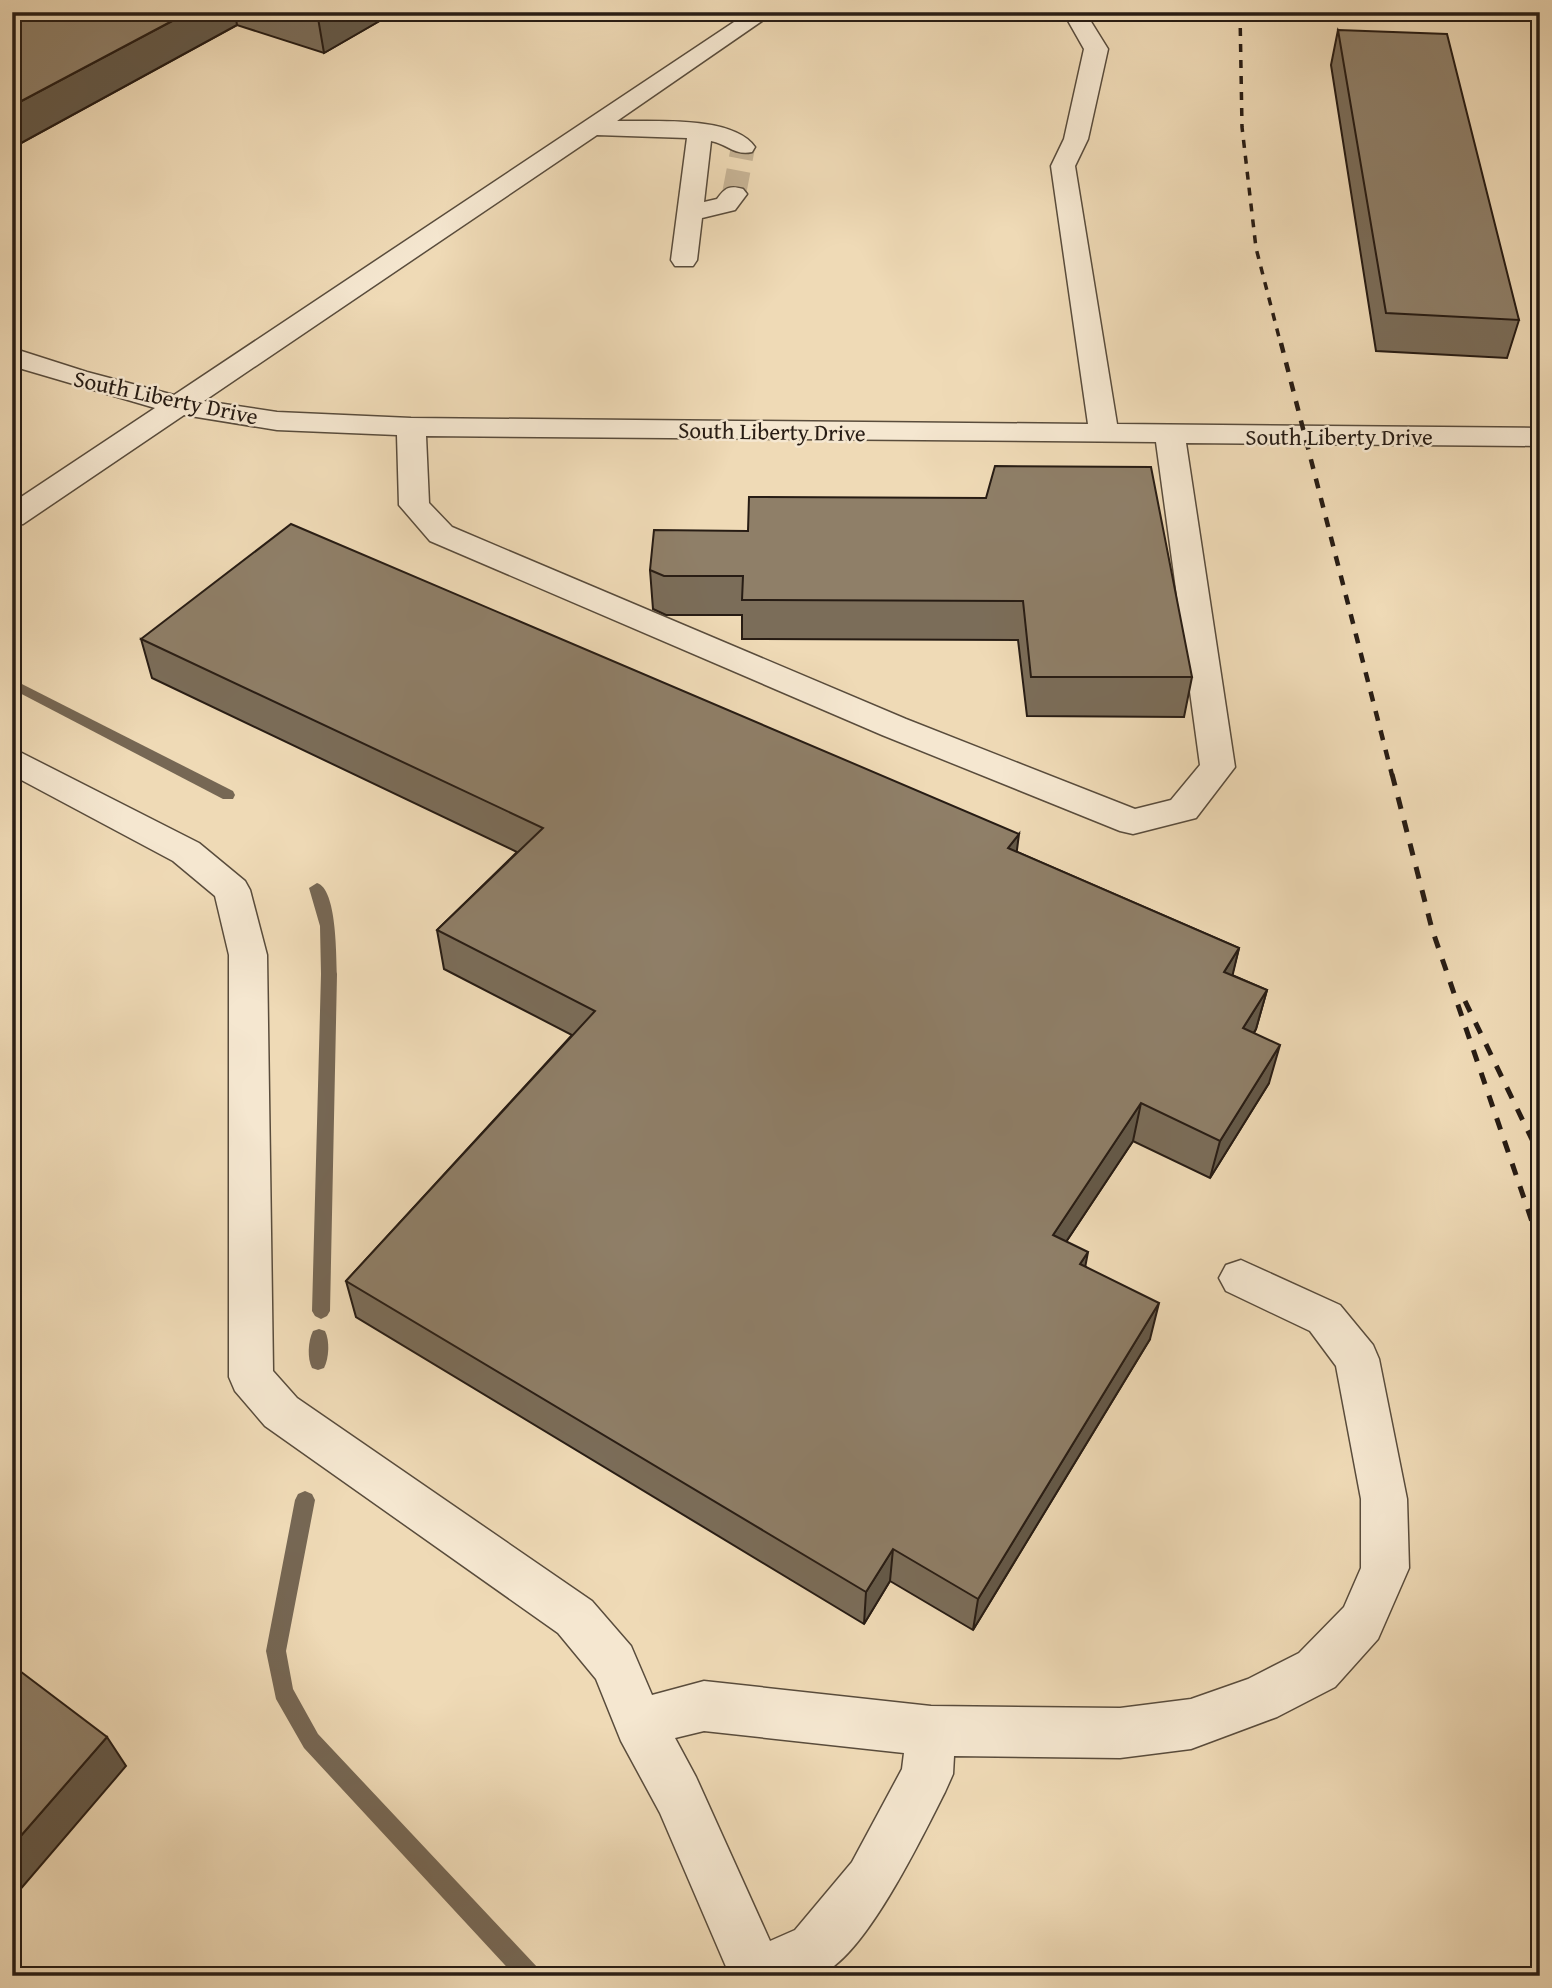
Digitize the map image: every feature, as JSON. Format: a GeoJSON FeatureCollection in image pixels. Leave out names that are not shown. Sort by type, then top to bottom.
{"type":"FeatureCollection","features":[{"type":"Feature","properties":{"kind":"street"},"geometry":{"type":"LineString","coordinates":[[12,517],[764,12]]}},
{"type":"Feature","properties":{"kind":"street"},"geometry":{"type":"LineString","coordinates":[[1074,12],[1096,49],[1076,139],[1063,166],[1104,435]]}},
{"type":"Feature","properties":{"kind":"street"},"geometry":{"type":"LineString","coordinates":[[593,128],[700,131],[733,138],[743,147]]}},
{"type":"Feature","properties":{"kind":"street"},"geometry":{"type":"LineString","coordinates":[[684,260],[700,131]]}},
{"type":"Feature","properties":{"kind":"street"},"geometry":{"type":"LineString","coordinates":[[690,213],[726,205],[734,194]]}},
{"type":"Feature","properties":{"kind":"street","name":"South Liberty Drive"},"geometry":{"type":"LineString","coordinates":[[12,356],[57,373],[177,404],[278,421],[411,427],[1170,436],[1540,437]]}},
{"type":"Feature","properties":{"kind":"street"},"geometry":{"type":"LineString","coordinates":[[411,427],[414,505],[441,534],[894,727],[1133,822],[1183,809],[1218,767],[1170,436]]}},
{"type":"Feature","properties":{"kind":"street"},"geometry":{"type":"LineString","coordinates":[[12,760],[186,852],[232,890],[248,955],[251,1377],[281,1412],[575,1617],[614,1663],[639,1723],[678,1795],[758,1975],[814,1949],[871,1881],[927,1774],[931,1731]]}},
{"type":"Feature","properties":{"kind":"street"},"geometry":{"type":"LineString","coordinates":[[639,1723],[704,1706],[931,1731],[1120,1733],[1192,1724],[1259,1700],[1317,1670],[1361,1623],[1385,1568],[1384,1499],[1357,1359],[1325,1318],[1241,1278]]}},
{"type":"Feature","properties":{"kind":"building"},"geometry":{"type":"Polygon","coordinates":[[[20,12],[189,12],[12,106],[12,16],[20,12]]]}},
{"type":"Feature","properties":{"kind":"building"},"geometry":{"type":"Polygon","coordinates":[[[300,12],[329,12],[318,18],[300,12]]]}},
{"type":"Feature","properties":{"kind":"building"},"geometry":{"type":"Polygon","coordinates":[[[1338,30],[1447,34],[1519,320],[1386,313],[1338,30]]]}},
{"type":"Feature","properties":{"kind":"building"},"geometry":{"type":"Polygon","coordinates":[[[995,466],[1151,467],[1192,677],[1031,677],[1023,601],[742,600],[743,576],[664,576],[650,570],[654,530],[748,531],[749,497],[986,498],[995,466]]]}},
{"type":"Feature","properties":{"kind":"building"},"geometry":{"type":"Polygon","coordinates":[[[291,524],[1019,834],[1008,848],[1239,948],[1224,972],[1267,990],[1243,1028],[1280,1045],[1220,1141],[1141,1103],[1053,1235],[1088,1252],[1080,1264],[1159,1303],[978,1599],[893,1549],[866,1592],[346,1281],[595,1011],[437,930],[543,828],[141,639],[291,524]]]}},
{"type":"Feature","properties":{"kind":"building"},"geometry":{"type":"Polygon","coordinates":[[[12,1665],[107,1737],[12,1846],[12,1665]]]}},
{"type":"Feature","properties":{"kind":"waterway"},"geometry":{"type":"LineString","coordinates":[[12,683],[228,795]]}},
{"type":"Feature","properties":{"kind":"waterway"},"geometry":{"type":"LineString","coordinates":[[317,888],[328,926],[329,974],[321,1311]]}},
{"type":"Feature","properties":{"kind":"waterway"},"geometry":{"type":"LineString","coordinates":[[318,1362],[319,1337]]}},
{"type":"Feature","properties":{"kind":"waterway"},"geometry":{"type":"LineString","coordinates":[[305,1500],[276,1651],[283,1692],[311,1741],[530,1976]]}},
{"type":"Feature","properties":{"kind":"tunnel"},"geometry":{"type":"LineString","coordinates":[[734,194],[743,147]]}},
{"type":"Feature","properties":{"kind":"railway"},"geometry":{"type":"LineString","coordinates":[[1240,12],[1242,127],[1256,248],[1281,345]]}},
{"type":"Feature","properties":{"kind":"railway"},"geometry":{"type":"LineString","coordinates":[[1281,343],[1392,775]]}},
{"type":"Feature","properties":{"kind":"railway"},"geometry":{"type":"LineString","coordinates":[[1392,774],[1432,929],[1540,1245]]}},
{"type":"Feature","properties":{"kind":"railway"},"geometry":{"type":"LineString","coordinates":[[1465,1001],[1540,1156]]}}]}
